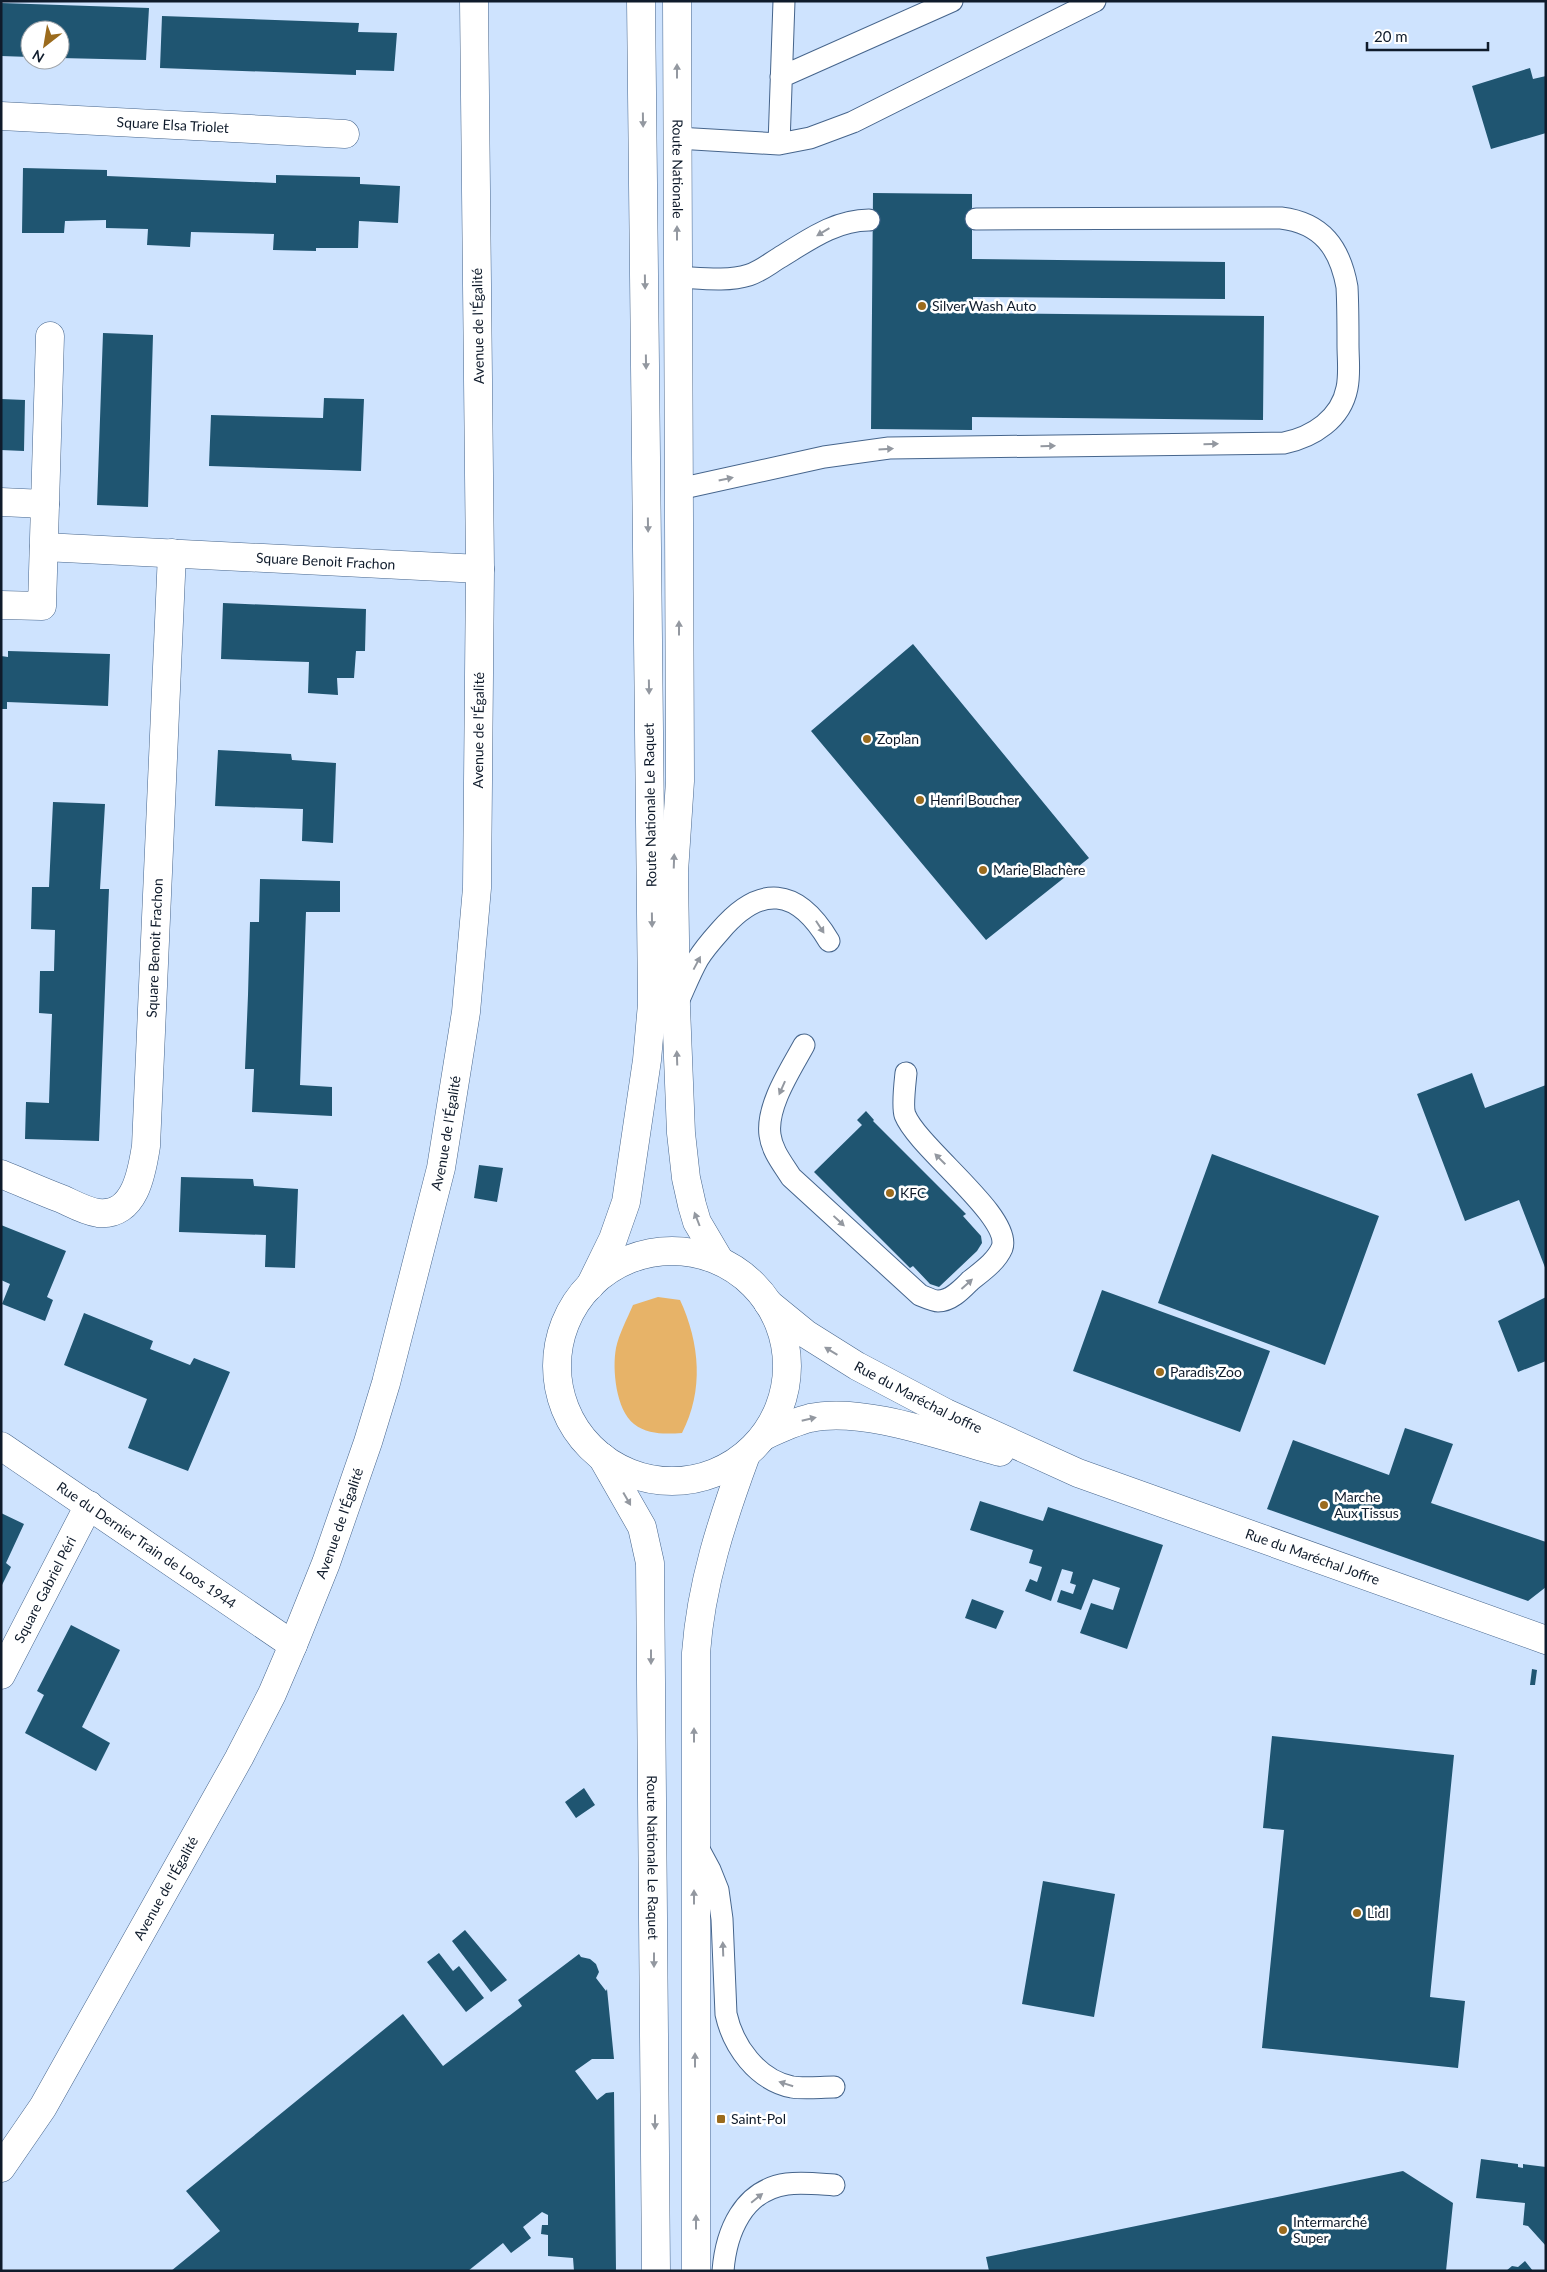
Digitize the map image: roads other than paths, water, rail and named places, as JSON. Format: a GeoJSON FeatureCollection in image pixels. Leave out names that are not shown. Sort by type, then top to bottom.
{"type":"FeatureCollection","features":[{"type":"Feature","properties":{"kind":"street","name":"Avenue de l'Égalité"},"geometry":{"type":"LineString","coordinates":[[1,2168],[43,2107],[239,1758],[272,1694],[326,1563],[368,1442],[388,1373],[441,1168],[466,1012],[477,888],[480,569],[474,1]]}},
{"type":"Feature","properties":{"kind":"street","name":"Route Nationale Le Raquet"},"geometry":{"type":"LineString","coordinates":[[590,1286],[614,1239],[626,1202],[652,1023],[646,313],[641,1]]}},
{"type":"Feature","properties":{"kind":"street","name":"Route Nationale"},"geometry":{"type":"LineString","coordinates":[[677,1],[677,335]]}},
{"type":"Feature","properties":{"kind":"street","name":"Square Elsa Triolet"},"geometry":{"type":"LineString","coordinates":[[1,116],[345,134]]}},
{"type":"Feature","properties":{"kind":"street","name":"Route Nationale Le Raquet"},"geometry":{"type":"LineString","coordinates":[[677,335],[680,781],[674,872],[679,1110],[686,1178],[697,1222],[720,1261]]}},
{"type":"Feature","properties":{"kind":"street"},"geometry":{"type":"LineString","coordinates":[[1,605],[42,606],[50,336]]}},
{"type":"Feature","properties":{"kind":"street"},"geometry":{"type":"LineString","coordinates":[[1,502],[45,504]]}},
{"type":"Feature","properties":{"kind":"street","name":"Square Benoit Frachon"},"geometry":{"type":"LineString","coordinates":[[44,547],[480,569]]}},
{"type":"Feature","properties":{"kind":"street","name":"Square Benoit Frachon"},"geometry":{"type":"LineString","coordinates":[[1,1174],[99,1213],[116,1209],[126,1203],[132,1196],[141,1174],[146,1136],[172,553]]}},
{"type":"Feature","properties":{"kind":"street"},"geometry":{"type":"LineString","coordinates":[[602,1457],[584,1440],[570,1418],[561,1393],[557,1368],[560,1342],[565,1324],[581,1296],[609,1270],[621,1263],[657,1252],[683,1252],[708,1256],[720,1261],[752,1283],[768,1303],[780,1326],[784,1338],[787,1376],[782,1402],[755,1445],[721,1522],[708,1574],[698,1627],[694,1679],[696,2271]]}},
{"type":"Feature","properties":{"kind":"street","name":"Rue du Maréchal Joffre"},"geometry":{"type":"LineString","coordinates":[[768,1303],[814,1340],[857,1366],[946,1413],[1078,1472],[1546,1640]]}},
{"type":"Feature","properties":{"kind":"street","name":"Rue du Maréchal Joffre"},"geometry":{"type":"LineString","coordinates":[[602,1457],[636,1475],[662,1481],[700,1478],[724,1469],[755,1445],[811,1418],[846,1415],[884,1420],[1078,1472]]}},
{"type":"Feature","properties":{"kind":"street","name":"Rue du Dernier Train de Loos 1944"},"geometry":{"type":"LineString","coordinates":[[1,1446],[293,1645]]}},
{"type":"Feature","properties":{"kind":"street","name":"Route Nationale Le Raquet"},"geometry":{"type":"LineString","coordinates":[[602,1457],[642,1527],[650,1563],[656,2271]]}},
{"type":"Feature","properties":{"kind":"street","name":"Square Gabriel Péri"},"geometry":{"type":"LineString","coordinates":[[1,1675],[90,1505]]}},
{"type":"Feature","properties":{"kind":"street"},"geometry":{"type":"LineString","coordinates":[[653,1839],[694,1840]]}},
{"type":"Feature","properties":{"kind":"lane"},"geometry":{"type":"LineString","coordinates":[[779,144],[784,1]]}},
{"type":"Feature","properties":{"kind":"lane"},"geometry":{"type":"LineString","coordinates":[[781,77],[952,1]]}},
{"type":"Feature","properties":{"kind":"lane"},"geometry":{"type":"LineString","coordinates":[[677,138],[779,144],[810,138],[853,122],[1089,3]]}},
{"type":"Feature","properties":{"kind":"lane"},"geometry":{"type":"LineString","coordinates":[[679,489],[824,457],[889,448],[1284,443],[1308,436],[1320,429],[1338,410],[1344,399],[1348,376],[1348,287],[1341,259],[1333,246],[1323,235],[1308,225],[1281,218],[976,219]]}},
{"type":"Feature","properties":{"kind":"lane"},"geometry":{"type":"LineString","coordinates":[[677,277],[729,278],[748,275],[768,266],[833,226],[845,222],[869,220]]}},
{"type":"Feature","properties":{"kind":"lane"},"geometry":{"type":"LineString","coordinates":[[676,1007],[698,958],[708,944],[740,910],[750,903],[773,898],[785,899],[799,905],[818,923],[829,941]]}},
{"type":"Feature","properties":{"kind":"lane"},"geometry":{"type":"LineString","coordinates":[[804,1044],[782,1087],[771,1116],[770,1135],[776,1153],[791,1177],[913,1289],[920,1295],[939,1301],[956,1295],[995,1260],[1002,1248],[1004,1238],[992,1216],[956,1175],[922,1141],[904,1114],[906,1073]]}},
{"type":"Feature","properties":{"kind":"lane"},"geometry":{"type":"LineString","coordinates":[[694,1840],[718,1890],[722,1919],[726,2014],[729,2029],[736,2045],[760,2071],[782,2084],[794,2087],[834,2087]]}},
{"type":"Feature","properties":{"kind":"lane"},"geometry":{"type":"LineString","coordinates":[[723,2271],[729,2236],[735,2220],[761,2194],[772,2188],[788,2184],[834,2185]]}},
{"type":"Feature","properties":{"kind":"place","name":"Silver Wash Auto"},"geometry":{"type":"Point","coordinates":[922,306]}},
{"type":"Feature","properties":{"kind":"place","name":"Zoplan"},"geometry":{"type":"Point","coordinates":[867,739]}},
{"type":"Feature","properties":{"kind":"place","name":"Henri Boucher"},"geometry":{"type":"Point","coordinates":[920,800]}},
{"type":"Feature","properties":{"kind":"place","name":"Marie Blachère"},"geometry":{"type":"Point","coordinates":[983,870]}},
{"type":"Feature","properties":{"kind":"place","name":"KFC"},"geometry":{"type":"Point","coordinates":[890,1193]}},
{"type":"Feature","properties":{"kind":"place","name":"Paradis Zoo"},"geometry":{"type":"Point","coordinates":[1160,1372]}},
{"type":"Feature","properties":{"kind":"place","name":"Marche Aux Tissus"},"geometry":{"type":"Point","coordinates":[1324,1505]}},
{"type":"Feature","properties":{"kind":"place","name":"Lidl"},"geometry":{"type":"Point","coordinates":[1357,1913]}},
{"type":"Feature","properties":{"kind":"place","name":"Saint-Pol"},"geometry":{"type":"Point","coordinates":[721,2119]}},
{"type":"Feature","properties":{"kind":"place","name":"Intermarché Super"},"geometry":{"type":"Point","coordinates":[1283,2230]}}]}
